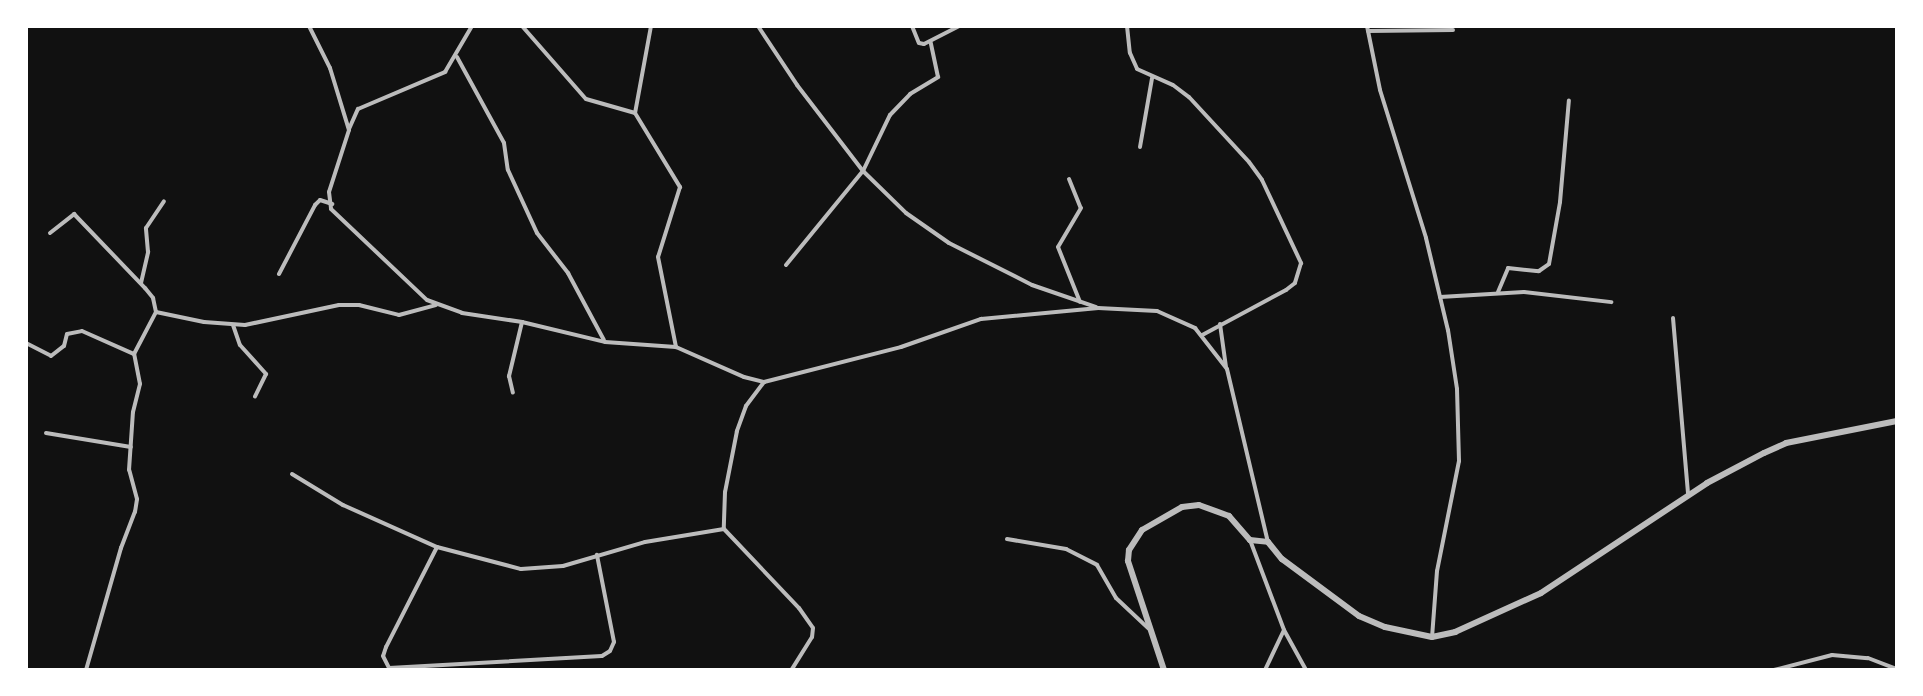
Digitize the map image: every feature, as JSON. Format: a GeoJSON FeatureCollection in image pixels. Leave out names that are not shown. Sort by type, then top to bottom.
{"type":"FeatureCollection","features":[{"type":"Feature","properties":{"kind":"street"},"geometry":{"type":"LineString","coordinates":[[309,26],[330,68],[349,130]]}},
{"type":"Feature","properties":{"kind":"street"},"geometry":{"type":"LineString","coordinates":[[472,26],[457,57],[445,72],[358,109],[329,192],[337,218],[414,290],[436,305],[605,342],[676,347],[764,382],[901,347],[981,319],[1098,308],[1157,311],[1172,316],[1202,335],[1227,369]]}},
{"type":"Feature","properties":{"kind":"street"},"geometry":{"type":"LineString","coordinates":[[522,26],[586,99],[635,113]]}},
{"type":"Feature","properties":{"kind":"street"},"geometry":{"type":"LineString","coordinates":[[651,26],[635,113],[680,187],[658,257],[676,347]]}},
{"type":"Feature","properties":{"kind":"street"},"geometry":{"type":"LineString","coordinates":[[758,26],[797,85],[863,171],[897,206],[949,243],[1032,285],[1098,308]]}},
{"type":"Feature","properties":{"kind":"street"},"geometry":{"type":"LineString","coordinates":[[912,26],[919,43],[931,43],[959,26]]}},
{"type":"Feature","properties":{"kind":"street"},"geometry":{"type":"LineString","coordinates":[[1127,26],[1133,64],[1141,73],[1173,85],[1189,97],[1249,162],[1262,180],[1298,250],[1301,263],[1295,283],[1202,335]]}},
{"type":"Feature","properties":{"kind":"street"},"geometry":{"type":"LineString","coordinates":[[1432,637],[1437,571],[1459,461],[1457,389],[1440,297],[1380,90],[1368,29],[1453,30]]}},
{"type":"Feature","properties":{"kind":"street"},"geometry":{"type":"LineString","coordinates":[[786,265],[863,171],[890,115],[910,94],[938,77],[931,43]]}},
{"type":"Feature","properties":{"kind":"street"},"geometry":{"type":"LineString","coordinates":[[457,57],[504,143],[508,170],[537,233],[568,273],[605,342]]}},
{"type":"Feature","properties":{"kind":"street"},"geometry":{"type":"LineString","coordinates":[[1140,147],[1152,78]]}},
{"type":"Feature","properties":{"kind":"street"},"geometry":{"type":"LineString","coordinates":[[1498,292],[1506,269],[1539,271],[1549,264],[1560,202],[1569,100]]}},
{"type":"Feature","properties":{"kind":"street"},"geometry":{"type":"LineString","coordinates":[[1069,179],[1081,208],[1058,247],[1080,302]]}},
{"type":"Feature","properties":{"kind":"street"},"geometry":{"type":"LineString","coordinates":[[279,274],[315,205],[320,200],[332,204]]}},
{"type":"Feature","properties":{"kind":"street"},"geometry":{"type":"LineString","coordinates":[[141,285],[148,252],[146,228],[164,201]]}},
{"type":"Feature","properties":{"kind":"street"},"geometry":{"type":"LineString","coordinates":[[50,233],[74,214],[153,298],[156,312],[134,354],[140,384],[129,470],[137,499],[135,512],[121,548],[86,670]]}},
{"type":"Feature","properties":{"kind":"street"},"geometry":{"type":"LineString","coordinates":[[1440,297],[1498,292],[1559,294],[1611,302]]}},
{"type":"Feature","properties":{"kind":"street"},"geometry":{"type":"LineString","coordinates":[[156,312],[233,325],[271,322],[339,305],[359,305],[399,315],[436,305]]}},
{"type":"Feature","properties":{"kind":"street"},"geometry":{"type":"LineString","coordinates":[[1673,318],[1689,496]]}},
{"type":"Feature","properties":{"kind":"street"},"geometry":{"type":"LineString","coordinates":[[513,393],[509,376],[522,322]]}},
{"type":"Feature","properties":{"kind":"street"},"geometry":{"type":"LineString","coordinates":[[1220,323],[1227,369],[1268,542],[1282,559],[1359,616],[1385,627],[1432,637],[1470,626],[1541,593],[1737,466],[1786,443],[1897,421]]}},
{"type":"Feature","properties":{"kind":"street"},"geometry":{"type":"LineString","coordinates":[[233,325],[240,345],[266,374],[255,397]]}},
{"type":"Feature","properties":{"kind":"street"},"geometry":{"type":"LineString","coordinates":[[26,343],[51,356],[64,346],[67,334],[82,331],[134,354]]}},
{"type":"Feature","properties":{"kind":"street"},"geometry":{"type":"LineString","coordinates":[[764,382],[746,406],[737,431],[725,492],[724,529],[799,608],[813,628],[812,637],[791,670]]}},
{"type":"Feature","properties":{"kind":"street"},"geometry":{"type":"LineString","coordinates":[[46,433],[131,447]]}},
{"type":"Feature","properties":{"kind":"street"},"geometry":{"type":"LineString","coordinates":[[292,474],[343,505],[437,547],[491,564],[534,570],[645,542],[724,529]]}},
{"type":"Feature","properties":{"kind":"street"},"geometry":{"type":"LineString","coordinates":[[1164,670],[1128,561],[1134,538],[1142,530],[1165,514],[1199,505],[1229,516],[1250,540],[1284,630],[1306,670]]}},
{"type":"Feature","properties":{"kind":"street"},"geometry":{"type":"LineString","coordinates":[[1007,539],[1066,549],[1097,565],[1116,598],[1148,628]]}},
{"type":"Feature","properties":{"kind":"street"},"geometry":{"type":"LineString","coordinates":[[1250,540],[1268,542]]}},
{"type":"Feature","properties":{"kind":"street"},"geometry":{"type":"LineString","coordinates":[[437,547],[386,647],[383,656],[389,668],[602,656],[610,651],[614,642],[597,555]]}},
{"type":"Feature","properties":{"kind":"street"},"geometry":{"type":"LineString","coordinates":[[1265,670],[1284,630]]}},
{"type":"Feature","properties":{"kind":"street"},"geometry":{"type":"LineString","coordinates":[[1774,670],[1809,658],[1842,655],[1868,658],[1897,669]]}}]}
